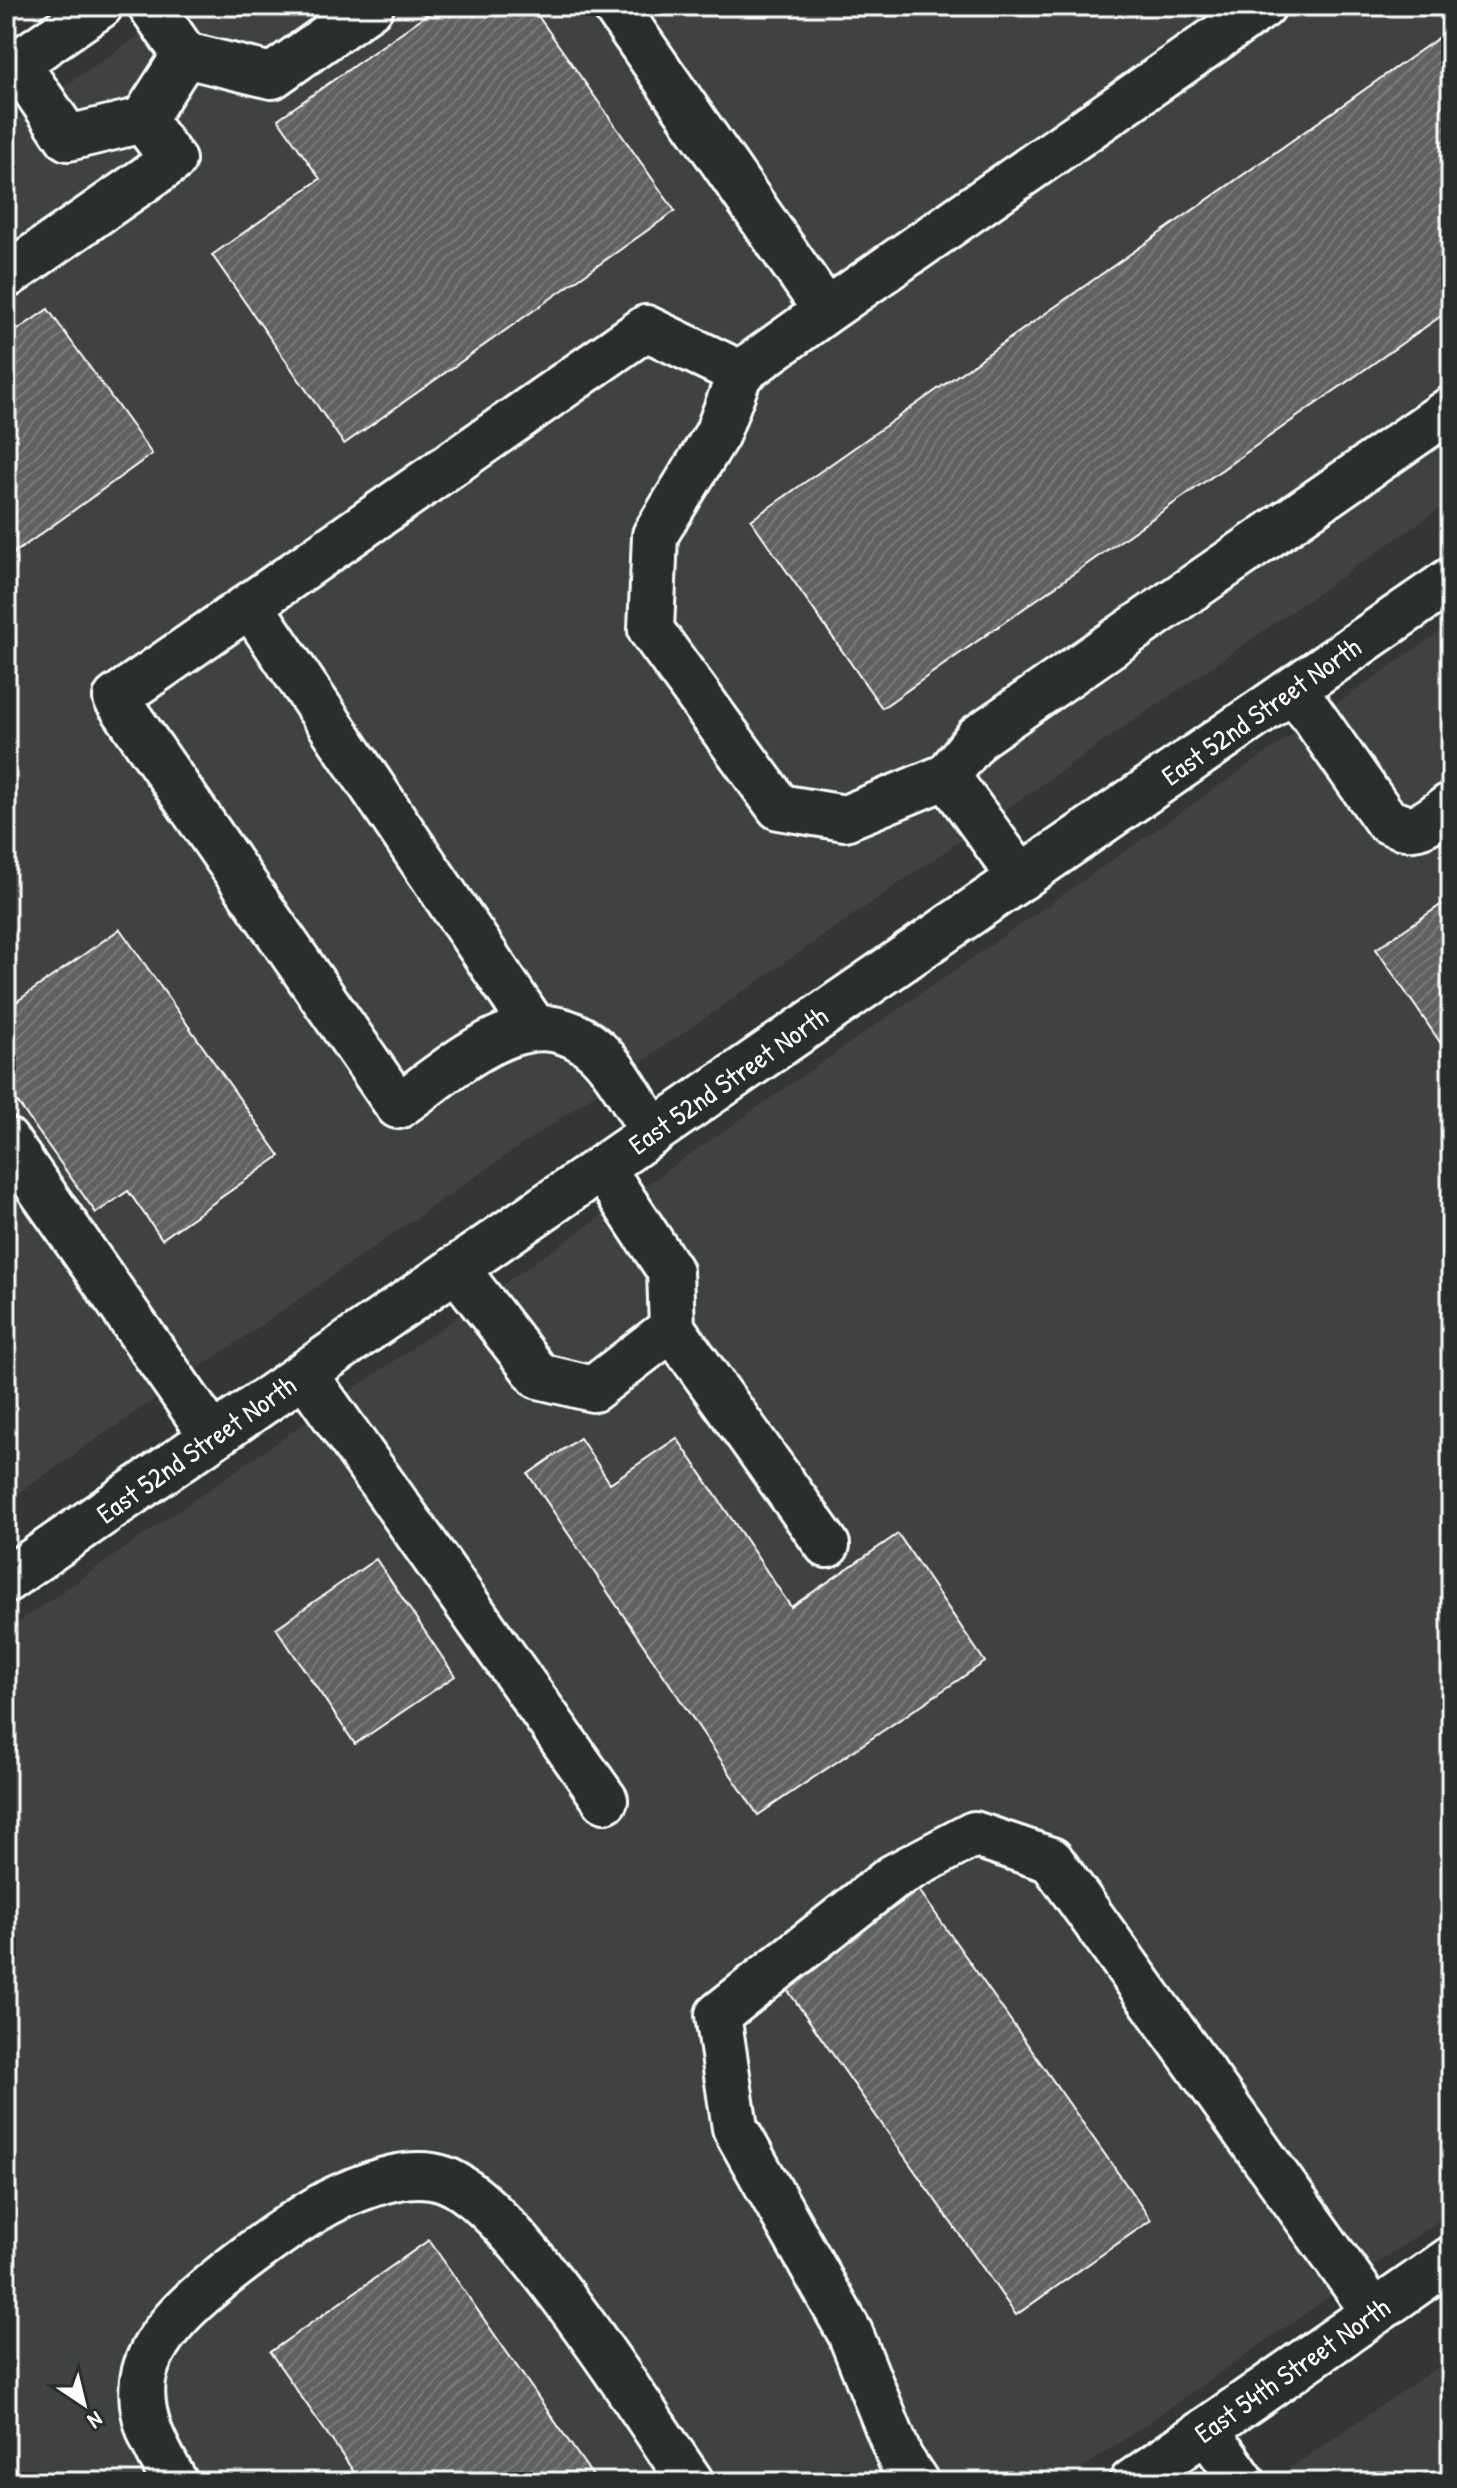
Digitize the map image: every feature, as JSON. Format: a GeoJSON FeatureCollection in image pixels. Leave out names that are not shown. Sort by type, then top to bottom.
{"type":"FeatureCollection","features":[{"type":"Feature","properties":{"kind":"street"},"geometry":{"type":"LineString","coordinates":[[100,6],[12,67],[68,138],[143,120],[185,55]]}},
{"type":"Feature","properties":{"kind":"street"},"geometry":{"type":"LineString","coordinates":[[151,6],[185,55],[272,76],[371,6]]}},
{"type":"Feature","properties":{"kind":"street"},"geometry":{"type":"LineString","coordinates":[[615,6],[826,311]]}},
{"type":"Feature","properties":{"kind":"street"},"geometry":{"type":"LineString","coordinates":[[1263,6],[740,373],[717,434],[655,535],[651,630],[779,807],[845,818],[947,776],[978,737],[1451,409]]}},
{"type":"Feature","properties":{"kind":"street"},"geometry":{"type":"LineString","coordinates":[[6,276],[173,160],[143,120]]}},
{"type":"Feature","properties":{"kind":"street"},"geometry":{"type":"LineString","coordinates":[[654,1132],[599,1053],[570,1031],[534,1027],[503,1034],[398,1106],[116,698],[646,328],[740,373]]}},
{"type":"Feature","properties":{"kind":"street","name":"East 52nd Street North"},"geometry":{"type":"LineString","coordinates":[[6,1580],[1451,580]]}},
{"type":"Feature","properties":{"kind":"street"},"geometry":{"type":"LineString","coordinates":[[250,605],[534,1027]]}},
{"type":"Feature","properties":{"kind":"street"},"geometry":{"type":"LineString","coordinates":[[1294,689],[1386,820],[1403,829],[1421,826],[1451,805]]}},
{"type":"Feature","properties":{"kind":"street"},"geometry":{"type":"LineString","coordinates":[[947,776],[1021,878]]}},
{"type":"Feature","properties":{"kind":"street"},"geometry":{"type":"LineString","coordinates":[[6,1140],[213,1437]]}},
{"type":"Feature","properties":{"kind":"street"},"geometry":{"type":"LineString","coordinates":[[602,1168],[670,1271],[672,1328],[827,1545]]}},
{"type":"Feature","properties":{"kind":"street"},"geometry":{"type":"LineString","coordinates":[[456,1268],[539,1376],[593,1389],[672,1328]]}},
{"type":"Feature","properties":{"kind":"street"},"geometry":{"type":"LineString","coordinates":[[305,1374],[605,1800]]}},
{"type":"Feature","properties":{"kind":"street"},"geometry":{"type":"LineString","coordinates":[[916,2482],[900,2458],[850,2333],[735,2128],[718,2015],[893,1877],[974,1834],[1051,1860],[1374,2312]]}},
{"type":"Feature","properties":{"kind":"street"},"geometry":{"type":"LineString","coordinates":[[175,2482],[153,2444],[144,2412],[143,2380],[150,2356],[174,2321],[281,2235],[342,2195],[409,2174],[441,2178],[465,2188],[500,2219],[576,2317],[691,2482]]}},
{"type":"Feature","properties":{"kind":"street","name":"East 54th Street North"},"geometry":{"type":"LineString","coordinates":[[1132,2482],[1451,2259]]}},
{"type":"Feature","properties":{"kind":"street"},"geometry":{"type":"LineString","coordinates":[[1206,2430],[1243,2482]]}},
{"type":"Feature","properties":{"kind":"shaded area"},"geometry":{"type":"Polygon","coordinates":[[[181,6],[1451,6],[1451,501],[6,1502],[6,127],[181,6]]]}},
{"type":"Feature","properties":{"kind":"shaded area"},"geometry":{"type":"Polygon","coordinates":[[[1451,624],[1451,2212],[1063,2482],[6,2482],[6,1631],[1451,624]]]}},
{"type":"Feature","properties":{"kind":"shaded area"},"geometry":{"type":"Polygon","coordinates":[[[1451,2358],[1451,2482],[1270,2482],[1451,2358]]]}},
{"type":"Feature","properties":{"kind":"building"},"geometry":{"type":"Polygon","coordinates":[[[439,6],[531,6],[675,211],[344,444],[212,255],[320,179],[278,119],[439,6]]]}},
{"type":"Feature","properties":{"kind":"building"},"geometry":{"type":"Polygon","coordinates":[[[1451,29],[1451,309],[882,708],[751,520],[1451,29]]]}},
{"type":"Feature","properties":{"kind":"building"},"geometry":{"type":"Polygon","coordinates":[[[48,309],[152,454],[6,559],[6,338],[48,309]]]}},
{"type":"Feature","properties":{"kind":"building"},"geometry":{"type":"Polygon","coordinates":[[[1451,898],[1451,1058],[1376,949],[1451,898]]]}},
{"type":"Feature","properties":{"kind":"building"},"geometry":{"type":"Polygon","coordinates":[[[120,929],[280,1156],[162,1239],[128,1191],[96,1213],[6,1086],[6,1009],[120,929]]]}},
{"type":"Feature","properties":{"kind":"building"},"geometry":{"type":"Polygon","coordinates":[[[580,1438],[610,1483],[677,1438],[791,1607],[898,1534],[985,1662],[758,1815],[528,1474],[580,1438]]]}},
{"type":"Feature","properties":{"kind":"building"},"geometry":{"type":"Polygon","coordinates":[[[376,1559],[455,1676],[355,1744],[276,1628],[376,1559]]]}},
{"type":"Feature","properties":{"kind":"building"},"geometry":{"type":"Polygon","coordinates":[[[919,1890],[1151,2220],[1016,2315],[784,1985],[919,1890]]]}},
{"type":"Feature","properties":{"kind":"building"},"geometry":{"type":"Polygon","coordinates":[[[429,2240],[597,2482],[361,2482],[270,2352],[429,2240]]]}}]}
